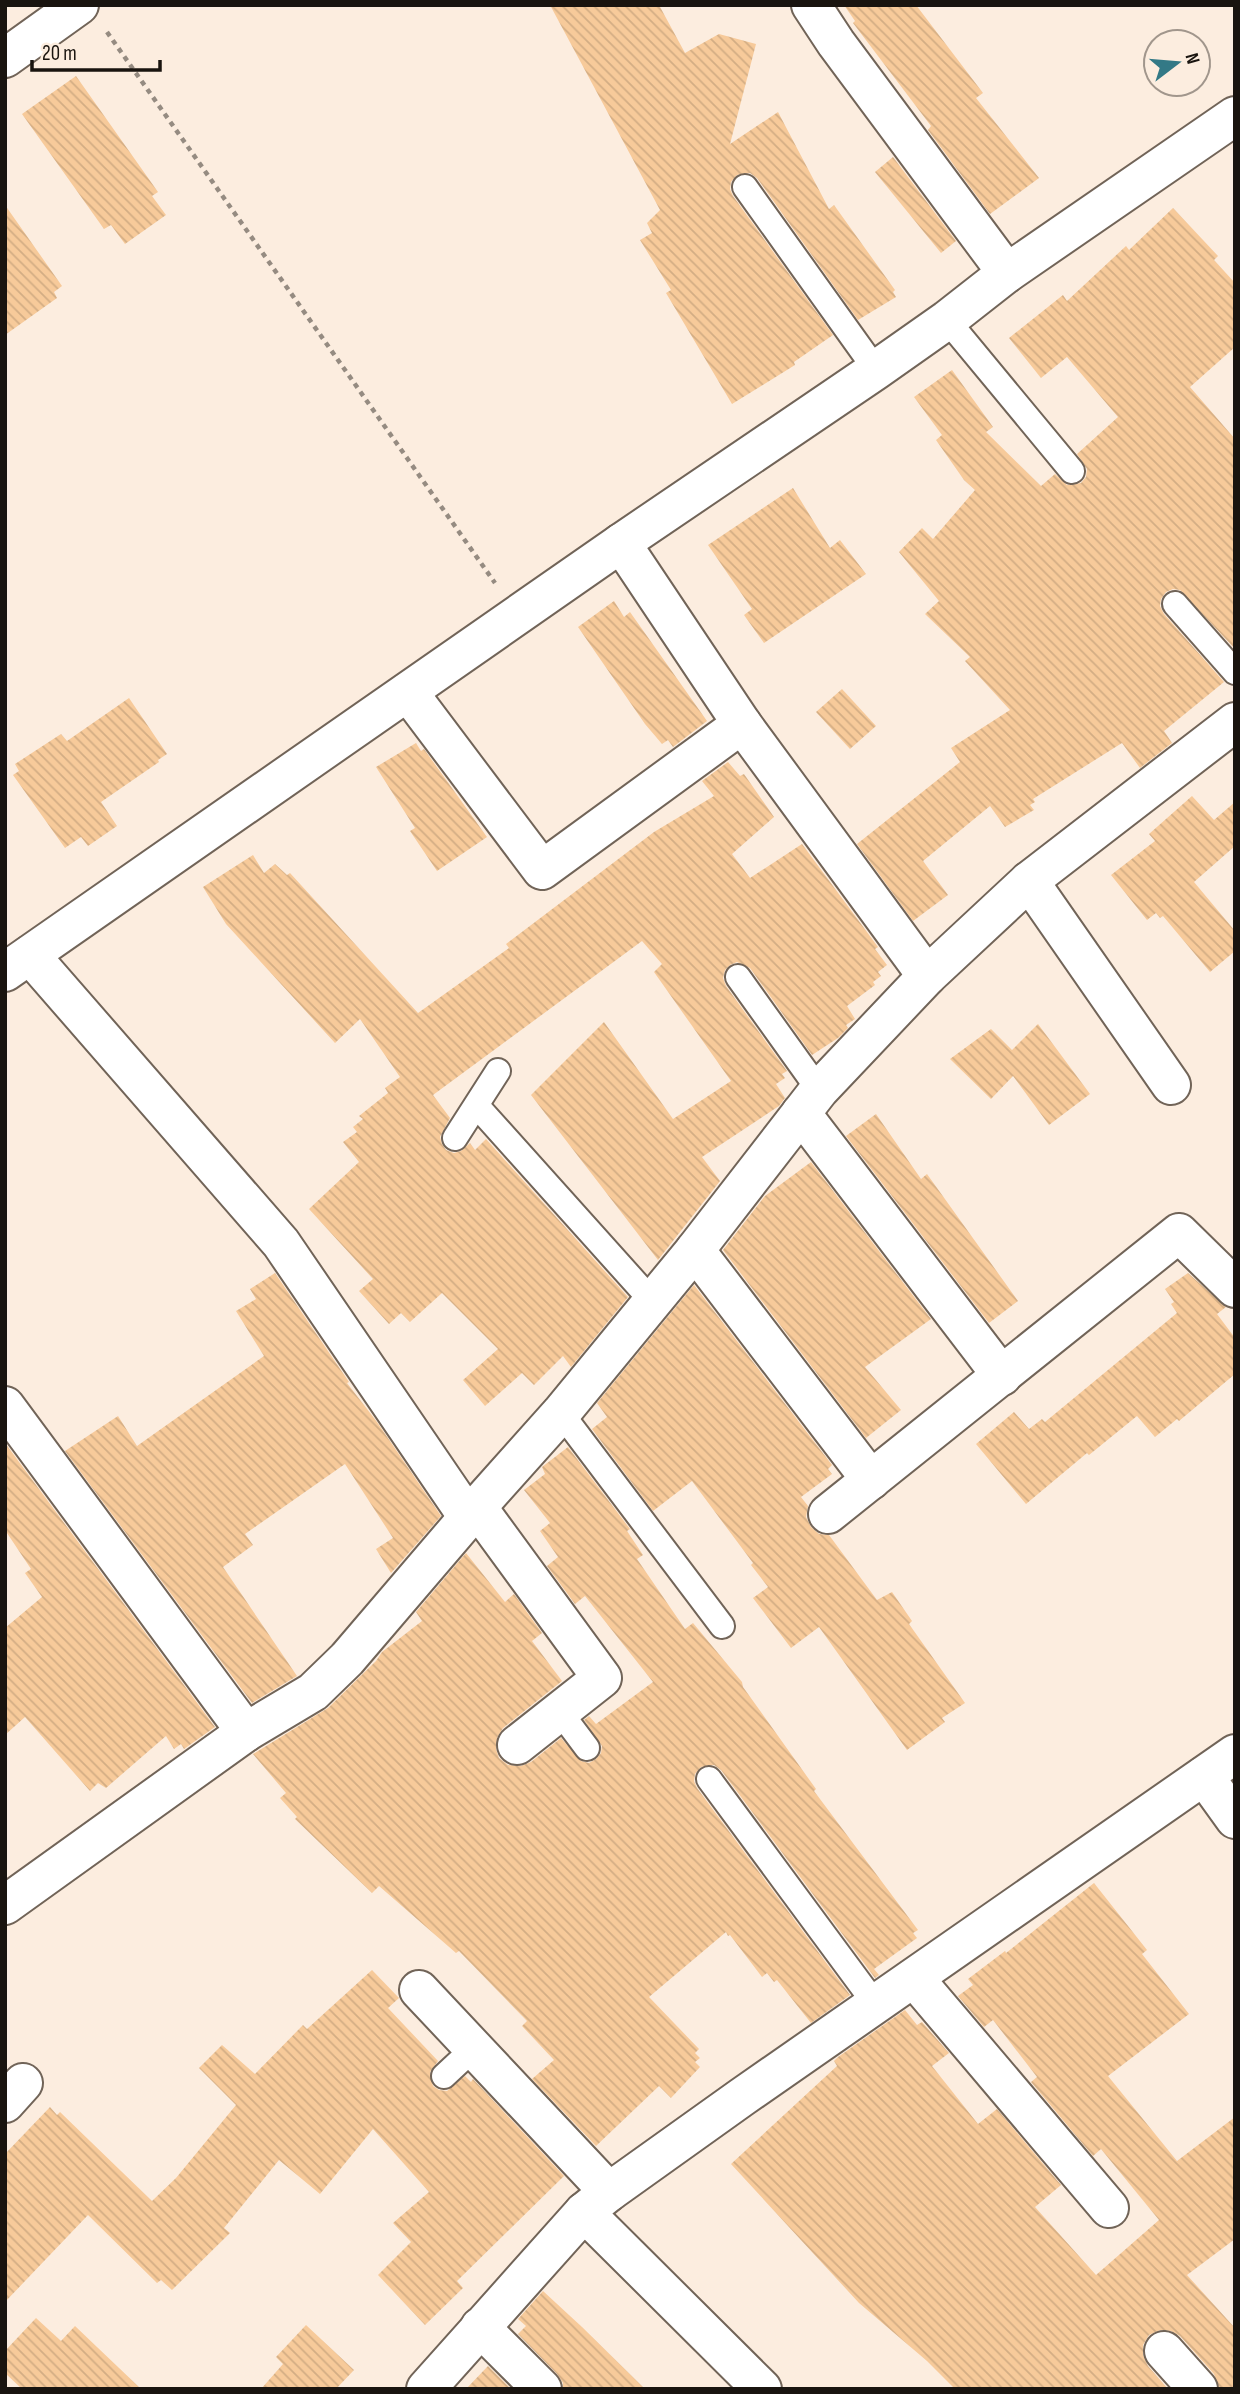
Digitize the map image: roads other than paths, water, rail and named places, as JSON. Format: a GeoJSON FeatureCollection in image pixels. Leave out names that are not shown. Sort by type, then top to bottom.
{"type":"FeatureCollection","features":[{"type":"Feature","properties":{"kind":"street"},"geometry":{"type":"LineString","coordinates":[[811,5],[836,43],[1007,273]]}},
{"type":"Feature","properties":{"kind":"street"},"geometry":{"type":"LineString","coordinates":[[5,58],[92,17]]}},
{"type":"Feature","properties":{"kind":"street"},"geometry":{"type":"LineString","coordinates":[[517,1745],[602,1678],[472,1512],[281,1243],[17,964],[621,543],[876,370],[1007,273],[1235,116]]}},
{"type":"Feature","properties":{"kind":"street"},"geometry":{"type":"LineString","coordinates":[[621,543],[742,724],[927,976]]}},
{"type":"Feature","properties":{"kind":"street"},"geometry":{"type":"LineString","coordinates":[[408,692],[542,870],[742,724]]}},
{"type":"Feature","properties":{"kind":"street"},"geometry":{"type":"LineString","coordinates":[[5,1905],[246,1732],[313,1692],[347,1659],[472,1512],[561,1413],[695,1251],[810,1101],[927,976],[1029,881],[1235,722]]}},
{"type":"Feature","properties":{"kind":"street"},"geometry":{"type":"LineString","coordinates":[[1029,881],[1171,1084]]}},
{"type":"Feature","properties":{"kind":"street"},"geometry":{"type":"LineString","coordinates":[[810,1101],[1002,1376]]}},
{"type":"Feature","properties":{"kind":"street"},"geometry":{"type":"LineString","coordinates":[[828,1514],[1180,1233],[1235,1288]]}},
{"type":"Feature","properties":{"kind":"street"},"geometry":{"type":"LineString","coordinates":[[695,1251],[871,1480]]}},
{"type":"Feature","properties":{"kind":"street"},"geometry":{"type":"LineString","coordinates":[[5,1406],[246,1732]]}},
{"type":"Feature","properties":{"kind":"street"},"geometry":{"type":"LineString","coordinates":[[426,2389],[597,2202],[742,2097],[1235,1754]]}},
{"type":"Feature","properties":{"kind":"street"},"geometry":{"type":"LineString","coordinates":[[1204,1776],[1235,1819]]}},
{"type":"Feature","properties":{"kind":"street"},"geometry":{"type":"LineString","coordinates":[[914,1978],[1109,2208]]}},
{"type":"Feature","properties":{"kind":"street"},"geometry":{"type":"LineString","coordinates":[[419,1990],[473,2049],[597,2202],[762,2389]]}},
{"type":"Feature","properties":{"kind":"street"},"geometry":{"type":"LineString","coordinates":[[480,2327],[542,2389]]}},
{"type":"Feature","properties":{"kind":"street"},"geometry":{"type":"LineString","coordinates":[[1164,2351],[1198,2389]]}},
{"type":"Feature","properties":{"kind":"lane"},"geometry":{"type":"LineString","coordinates":[[745,187],[876,370]]}},
{"type":"Feature","properties":{"kind":"lane"},"geometry":{"type":"LineString","coordinates":[[947,320],[1072,471]]}},
{"type":"Feature","properties":{"kind":"lane"},"geometry":{"type":"LineString","coordinates":[[1175,604],[1235,672]]}},
{"type":"Feature","properties":{"kind":"lane"},"geometry":{"type":"LineString","coordinates":[[738,977],[810,1101]]}},
{"type":"Feature","properties":{"kind":"lane"},"geometry":{"type":"LineString","coordinates":[[455,1139],[498,1071]]}},
{"type":"Feature","properties":{"kind":"lane"},"geometry":{"type":"LineString","coordinates":[[477,1106],[652,1301]]}},
{"type":"Feature","properties":{"kind":"lane"},"geometry":{"type":"LineString","coordinates":[[561,1413],[722,1626]]}},
{"type":"Feature","properties":{"kind":"lane"},"geometry":{"type":"LineString","coordinates":[[560,1712],[587,1748]]}},
{"type":"Feature","properties":{"kind":"lane"},"geometry":{"type":"LineString","coordinates":[[709,1779],[876,2005]]}},
{"type":"Feature","properties":{"kind":"lane"},"geometry":{"type":"LineString","coordinates":[[444,2076],[473,2049]]}}]}
